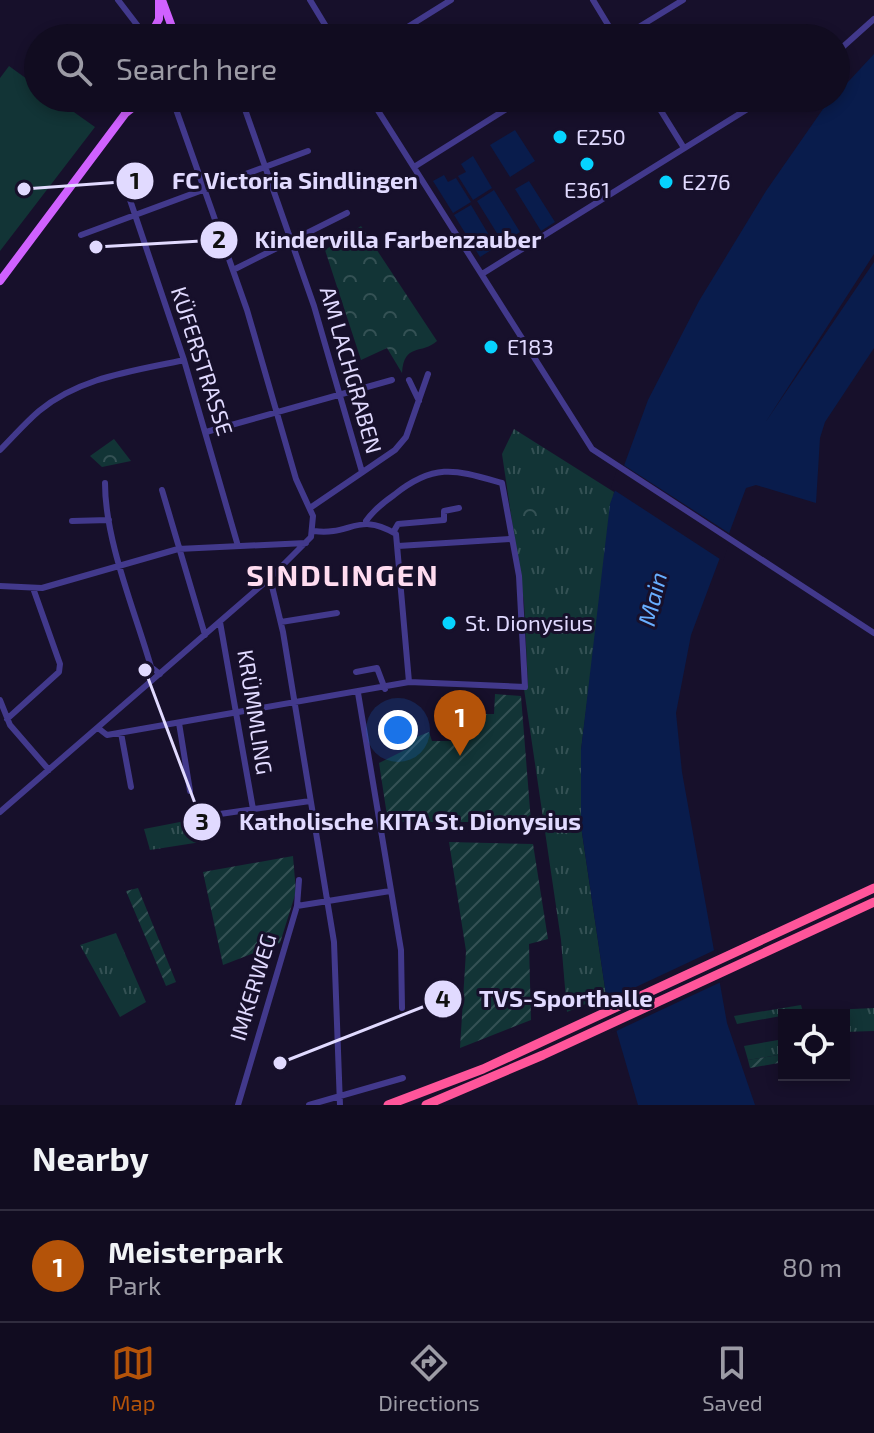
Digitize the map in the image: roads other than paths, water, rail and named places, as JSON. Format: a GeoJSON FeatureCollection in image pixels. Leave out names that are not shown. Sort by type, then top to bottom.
{"type":"FeatureCollection","features":[{"type":"Feature","properties":{"kind":"highway"},"geometry":{"type":"LineString","coordinates":[[388,1105],[539,1043],[874,888]]}},
{"type":"Feature","properties":{"kind":"highway"},"geometry":{"type":"LineString","coordinates":[[426,1105],[543,1055],[874,902]]}},
{"type":"Feature","properties":{"kind":"main road"},"geometry":{"type":"LineString","coordinates":[[157,24],[160,0]]}},
{"type":"Feature","properties":{"kind":"main road"},"geometry":{"type":"LineString","coordinates":[[160,0],[170,24]]}},
{"type":"Feature","properties":{"kind":"main road"},"geometry":{"type":"LineString","coordinates":[[0,281],[128,112]]}},
{"type":"Feature","properties":{"kind":"street"},"geometry":{"type":"LineString","coordinates":[[118,0],[136,24]]}},
{"type":"Feature","properties":{"kind":"street"},"geometry":{"type":"LineString","coordinates":[[310,0],[325,24]]}},
{"type":"Feature","properties":{"kind":"street"},"geometry":{"type":"LineString","coordinates":[[412,24],[451,0]]}},
{"type":"Feature","properties":{"kind":"street"},"geometry":{"type":"LineString","coordinates":[[593,0],[609,24]]}},
{"type":"Feature","properties":{"kind":"street"},"geometry":{"type":"LineString","coordinates":[[642,24],[683,0]]}},
{"type":"Feature","properties":{"kind":"street"},"geometry":{"type":"LineString","coordinates":[[850,40],[874,19]]}},
{"type":"Feature","properties":{"kind":"street"},"geometry":{"type":"LineString","coordinates":[[0,812],[270,578],[314,531],[310,508],[298,483],[233,270],[177,112]]}},
{"type":"Feature","properties":{"kind":"street","name":"AM LACHGRABEN"},"geometry":{"type":"LineString","coordinates":[[246,112],[292,242],[362,472]]}},
{"type":"Feature","properties":{"kind":"street"},"geometry":{"type":"LineString","coordinates":[[379,112],[592,449],[874,633]]}},
{"type":"Feature","properties":{"kind":"street"},"geometry":{"type":"LineString","coordinates":[[414,167],[502,112]]}},
{"type":"Feature","properties":{"kind":"street"},"geometry":{"type":"LineString","coordinates":[[662,112],[684,148]]}},
{"type":"Feature","properties":{"kind":"street"},"geometry":{"type":"LineString","coordinates":[[482,274],[742,112]]}},
{"type":"Feature","properties":{"kind":"street"},"geometry":{"type":"LineString","coordinates":[[81,235],[308,151]]}},
{"type":"Feature","properties":{"kind":"street","name":"KÜFERSTRASSE"},"geometry":{"type":"LineString","coordinates":[[126,188],[184,360],[238,546]]}},
{"type":"Feature","properties":{"kind":"street"},"geometry":{"type":"LineString","coordinates":[[233,270],[347,213]]}},
{"type":"Feature","properties":{"kind":"street"},"geometry":{"type":"LineString","coordinates":[[0,450],[39,411],[67,392],[93,381],[184,360]]}},
{"type":"Feature","properties":{"kind":"street"},"geometry":{"type":"LineString","coordinates":[[310,508],[395,450],[406,437],[428,374]]}},
{"type":"Feature","properties":{"kind":"street"},"geometry":{"type":"LineString","coordinates":[[206,432],[392,380]]}},
{"type":"Feature","properties":{"kind":"street"},"geometry":{"type":"LineString","coordinates":[[409,380],[419,401]]}},
{"type":"Feature","properties":{"kind":"street"},"geometry":{"type":"LineString","coordinates":[[98,728],[107,735],[121,733],[385,689],[409,682],[523,688],[526,685],[523,606],[502,483],[457,470],[429,473],[411,481],[366,521],[347,529],[314,531]]}},
{"type":"Feature","properties":{"kind":"street"},"geometry":{"type":"LineString","coordinates":[[105,483],[109,520],[121,565],[151,667],[160,674]]}},
{"type":"Feature","properties":{"kind":"street"},"geometry":{"type":"LineString","coordinates":[[162,490],[205,635]]}},
{"type":"Feature","properties":{"kind":"street"},"geometry":{"type":"LineString","coordinates":[[409,682],[398,546],[394,531],[398,524],[444,520],[444,511],[459,508]]}},
{"type":"Feature","properties":{"kind":"street"},"geometry":{"type":"LineString","coordinates":[[72,521],[109,520]]}},
{"type":"Feature","properties":{"kind":"street"},"geometry":{"type":"LineString","coordinates":[[366,521],[394,531]]}},
{"type":"Feature","properties":{"kind":"street"},"geometry":{"type":"LineString","coordinates":[[398,546],[511,539]]}},
{"type":"Feature","properties":{"kind":"street"},"geometry":{"type":"LineString","coordinates":[[0,586],[33,588],[178,549],[306,543]]}},
{"type":"Feature","properties":{"kind":"street"},"geometry":{"type":"LineString","coordinates":[[270,578],[281,622],[335,952],[340,1102]]}},
{"type":"Feature","properties":{"kind":"street"},"geometry":{"type":"LineString","coordinates":[[7,719],[59,672],[60,664],[33,588]]}},
{"type":"Feature","properties":{"kind":"street"},"geometry":{"type":"LineString","coordinates":[[281,622],[337,613]]}},
{"type":"Feature","properties":{"kind":"street","name":"KRÜMMLING"},"geometry":{"type":"LineString","coordinates":[[220,622],[253,809]]}},
{"type":"Feature","properties":{"kind":"street"},"geometry":{"type":"LineString","coordinates":[[356,672],[377,668],[385,689]]}},
{"type":"Feature","properties":{"kind":"street"},"geometry":{"type":"LineString","coordinates":[[358,693],[401,950],[402,1008]]}},
{"type":"Feature","properties":{"kind":"street"},"geometry":{"type":"LineString","coordinates":[[0,700],[7,719],[49,770]]}},
{"type":"Feature","properties":{"kind":"street"},"geometry":{"type":"LineString","coordinates":[[179,723],[190,791]]}},
{"type":"Feature","properties":{"kind":"street"},"geometry":{"type":"LineString","coordinates":[[121,733],[131,787]]}},
{"type":"Feature","properties":{"kind":"street"},"geometry":{"type":"LineString","coordinates":[[220,814],[310,801]]}},
{"type":"Feature","properties":{"kind":"street","name":"IMKERWEG"},"geometry":{"type":"LineString","coordinates":[[238,1105],[297,906],[299,880]]}},
{"type":"Feature","properties":{"kind":"street"},"geometry":{"type":"LineString","coordinates":[[297,906],[390,891]]}},
{"type":"Feature","properties":{"kind":"street"},"geometry":{"type":"LineString","coordinates":[[309,1105],[340,1102],[403,1078]]}},
{"type":"Feature","properties":{"kind":"water","name":"Main"},"geometry":{"type":"Polygon","coordinates":[[[874,54],[874,254],[765,423],[874,262],[874,348],[825,422],[820,438],[816,503],[756,485],[746,488],[691,635],[676,713],[682,772],[727,1023],[755,1105],[638,1105],[606,995],[581,826],[581,750],[610,504],[648,400],[699,301],[766,191],[821,112],[850,112],[850,80],[874,54]]]}},
{"type":"Feature","properties":{"kind":"water"},"geometry":{"type":"Polygon","coordinates":[[[515,130],[535,161],[510,177],[490,145],[515,130]]]}},
{"type":"Feature","properties":{"kind":"water"},"geometry":{"type":"Polygon","coordinates":[[[473,156],[492,188],[473,200],[458,176],[466,172],[461,164],[473,156]]]}},
{"type":"Feature","properties":{"kind":"water"},"geometry":{"type":"Polygon","coordinates":[[[444,175],[448,182],[456,178],[471,202],[453,213],[433,181],[444,175]]]}},
{"type":"Feature","properties":{"kind":"water"},"geometry":{"type":"Polygon","coordinates":[[[529,181],[555,222],[541,231],[515,189],[529,181]]]}},
{"type":"Feature","properties":{"kind":"water"},"geometry":{"type":"Polygon","coordinates":[[[494,190],[520,232],[503,243],[477,201],[494,190]]]}},
{"type":"Feature","properties":{"kind":"water"},"geometry":{"type":"Polygon","coordinates":[[[471,205],[496,247],[480,257],[454,215],[471,205]]]}},
{"type":"Feature","properties":{"kind":"place","name":"E250"},"geometry":{"type":"Point","coordinates":[560,137]}},
{"type":"Feature","properties":{"kind":"place","name":"E361"},"geometry":{"type":"Point","coordinates":[587,164]}},
{"type":"Feature","properties":{"kind":"place","name":"E276"},"geometry":{"type":"Point","coordinates":[666,182]}},
{"type":"Feature","properties":{"kind":"place","name":"FC Victoria Sindlingen"},"geometry":{"type":"Point","coordinates":[24,189]}},
{"type":"Feature","properties":{"kind":"place","name":"Kindervilla Farbenzauber"},"geometry":{"type":"Point","coordinates":[96,247]}},
{"type":"Feature","properties":{"kind":"place","name":"E183"},"geometry":{"type":"Point","coordinates":[491,347]}},
{"type":"Feature","properties":{"kind":"place","name":"St. Dionysius"},"geometry":{"type":"Point","coordinates":[449,623]}},
{"type":"Feature","properties":{"kind":"place","name":"Katholische KITA St. Dionysius"},"geometry":{"type":"Point","coordinates":[145,670]}},
{"type":"Feature","properties":{"kind":"place","name":"Meisterpark"},"geometry":{"type":"Point","coordinates":[460,756]}},
{"type":"Feature","properties":{"kind":"place","name":"TVS-Sporthalle"},"geometry":{"type":"Point","coordinates":[280,1063]}},
{"type":"Feature","properties":{"kind":"district","name":"SINDLINGEN"},"geometry":{"type":"Point","coordinates":[343,576]}}]}
